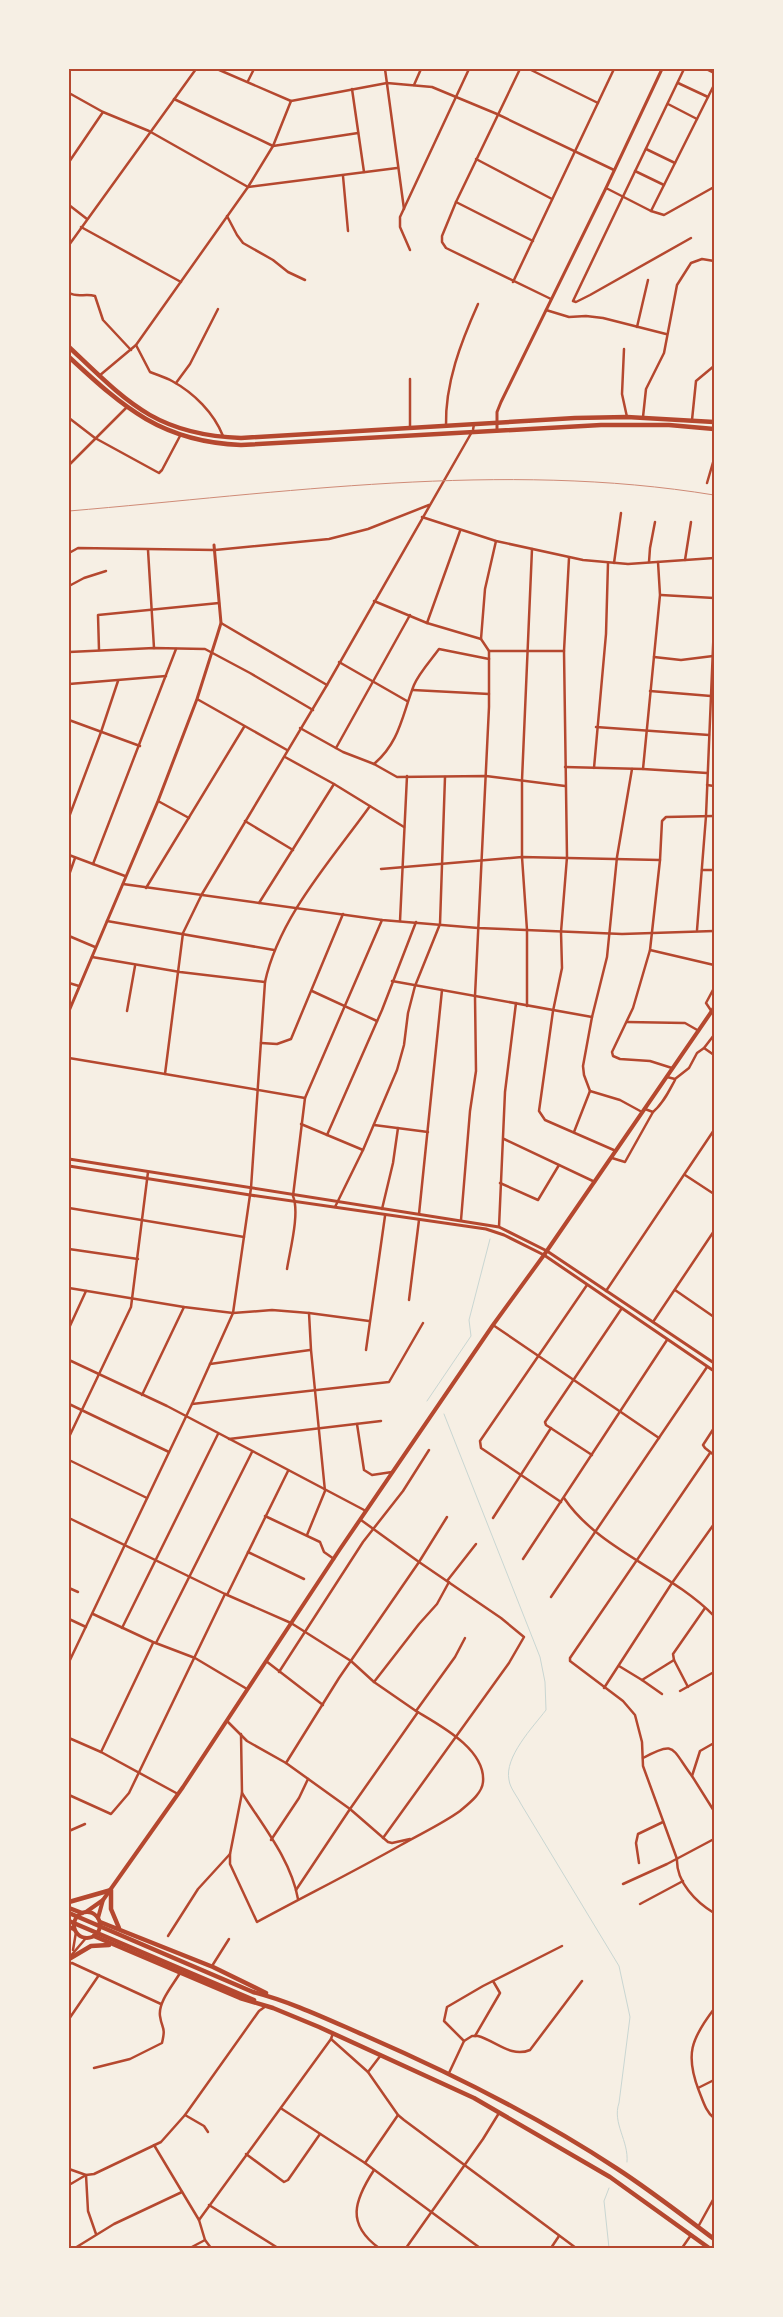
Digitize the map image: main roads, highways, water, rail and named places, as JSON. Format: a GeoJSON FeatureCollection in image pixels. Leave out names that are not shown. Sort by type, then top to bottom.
{"type":"FeatureCollection","features":[{"type":"Feature","properties":{"kind":"main road"},"geometry":{"type":"LineString","coordinates":[[69,347],[132,404],[159,422],[186,431],[224,438],[627,417],[714,422]]}},
{"type":"Feature","properties":{"kind":"main road"},"geometry":{"type":"LineString","coordinates":[[69,357],[127,407],[157,426],[180,436],[219,444],[241,445],[473,430],[616,424],[714,429]]}},
{"type":"Feature","properties":{"kind":"main road"},"geometry":{"type":"LineString","coordinates":[[75,1930],[75,1920],[103,1900],[178,1794],[334,1559],[493,1326],[612,1158],[713,1010]]}},
{"type":"Feature","properties":{"kind":"main road"},"geometry":{"type":"LineString","coordinates":[[69,1902],[110,1890]]}},
{"type":"Feature","properties":{"kind":"main road"},"geometry":{"type":"LineString","coordinates":[[110,1890],[111,1909],[119,1928]]}},
{"type":"Feature","properties":{"kind":"main road"},"geometry":{"type":"LineString","coordinates":[[69,1926],[86,1938],[94,1936],[99,1930],[103,1900]]}},
{"type":"Feature","properties":{"kind":"main road"},"geometry":{"type":"LineString","coordinates":[[69,1908],[93,1913],[99,1920],[213,1967],[271,1997],[449,2074],[565,2136],[656,2195],[714,2239]]}},
{"type":"Feature","properties":{"kind":"main road"},"geometry":{"type":"LineString","coordinates":[[69,1913],[253,1992],[271,1997]]}},
{"type":"Feature","properties":{"kind":"main road"},"geometry":{"type":"LineString","coordinates":[[69,1920],[332,2036],[381,2054],[500,2112],[610,2177],[709,2248]]}},
{"type":"Feature","properties":{"kind":"main road"},"geometry":{"type":"LineString","coordinates":[[94,1936],[240,1998],[267,2006]]}},
{"type":"Feature","properties":{"kind":"main road"},"geometry":{"type":"LineString","coordinates":[[69,1958],[91,1946],[113,1945]]}},
{"type":"Feature","properties":{"kind":"waterway"},"geometry":{"type":"LineString","coordinates":[[427,1401],[471,1336],[469,1320],[490,1239]]}},
{"type":"Feature","properties":{"kind":"waterway"},"geometry":{"type":"LineString","coordinates":[[444,1414],[540,1657],[545,1682],[546,1710],[515,1752],[509,1771],[509,1780],[512,1789],[619,1966],[630,2017],[617,2110],[619,2125],[626,2147],[627,2162]]}},
{"type":"Feature","properties":{"kind":"waterway"},"geometry":{"type":"LineString","coordinates":[[609,2188],[604,2201],[609,2248]]}},
{"type":"Feature","properties":{"kind":"railway"},"geometry":{"type":"LineString","coordinates":[[69,511],[311,489],[473,480],[554,480],[634,485],[714,495]]}}]}
